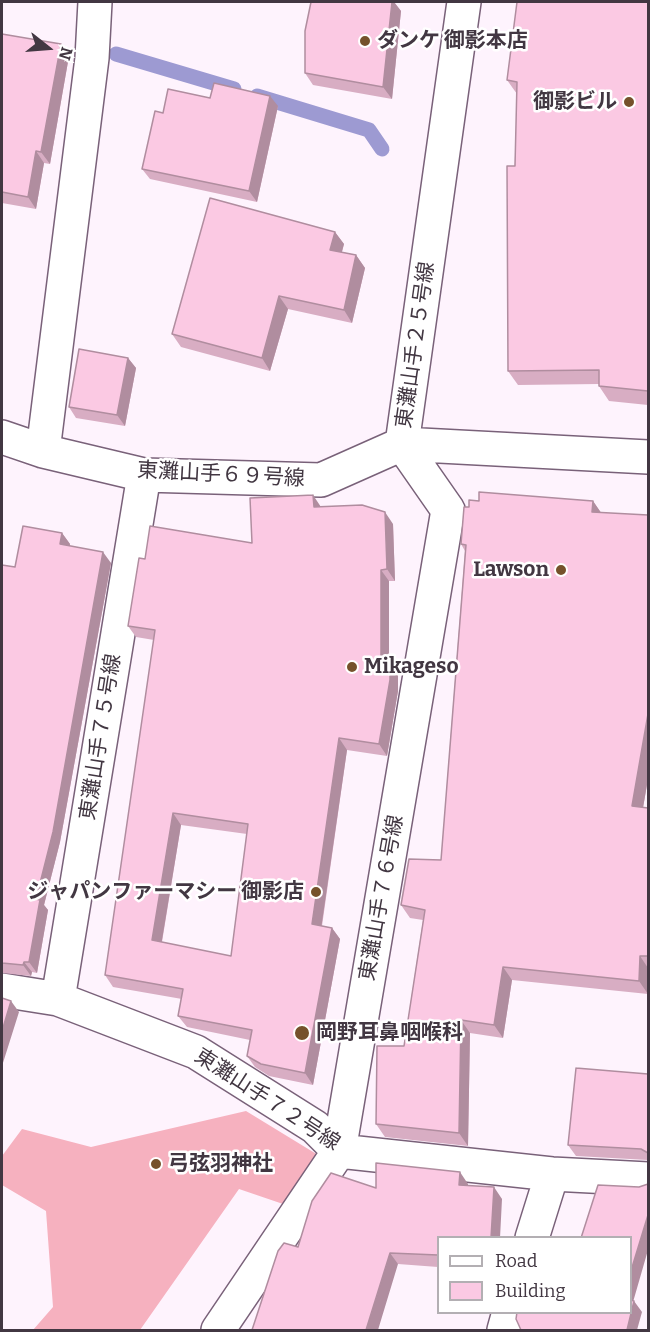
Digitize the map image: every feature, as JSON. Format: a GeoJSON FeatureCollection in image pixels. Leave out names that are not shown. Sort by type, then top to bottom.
{"type":"FeatureCollection","features":[{"type":"Feature","properties":{"kind":"street"},"geometry":{"type":"LineString","coordinates":[[43,451],[93,58],[95,2]]}},
{"type":"Feature","properties":{"kind":"street","name":"東灘山手２５号線"},"geometry":{"type":"LineString","coordinates":[[464,2],[402,444],[648,457]]}},
{"type":"Feature","properties":{"kind":"street","name":"東灘山手６９号線"},"geometry":{"type":"LineString","coordinates":[[2,437],[43,451],[144,475],[321,480],[402,444]]}},
{"type":"Feature","properties":{"kind":"street","name":"東灘山手７６号線"},"geometry":{"type":"LineString","coordinates":[[218,1330],[339,1150],[448,510],[402,444]]}},
{"type":"Feature","properties":{"kind":"street","name":"東灘山手７５号線"},"geometry":{"type":"LineString","coordinates":[[58,999],[144,475]]}},
{"type":"Feature","properties":{"kind":"street","name":"東灘山手７２号線"},"geometry":{"type":"LineString","coordinates":[[2,990],[58,999],[196,1052],[315,1127],[339,1150],[552,1174],[648,1179]]}},
{"type":"Feature","properties":{"kind":"street"},"geometry":{"type":"LineString","coordinates":[[533,1236],[552,1174]]}},
{"type":"Feature","properties":{"kind":"street"},"geometry":{"type":"LineString","coordinates":[[504,1330],[508,1314]]}},
{"type":"Feature","properties":{"kind":"shaded area"},"geometry":{"type":"Polygon","coordinates":[[[246,1111],[318,1155],[283,1204],[239,1189],[140,1330],[33,1330],[53,1307],[46,1211],[2,1185],[2,1156],[22,1129],[91,1147],[246,1111]]]}},
{"type":"Feature","properties":{"kind":"building"},"geometry":{"type":"Polygon","coordinates":[[[311,2],[392,2],[383,87],[305,73],[305,31],[311,2]]]}},
{"type":"Feature","properties":{"kind":"building"},"geometry":{"type":"Polygon","coordinates":[[[517,2],[648,2],[648,391],[599,386],[599,370],[508,371],[507,166],[515,166],[517,82],[507,80],[517,2]]]}},
{"type":"Feature","properties":{"kind":"building"},"geometry":{"type":"Polygon","coordinates":[[[2,34],[61,44],[41,152],[36,151],[28,197],[2,192],[2,34]]]}},
{"type":"Feature","properties":{"kind":"building"},"geometry":{"type":"Polygon","coordinates":[[[214,83],[270,96],[249,191],[142,169],[155,111],[163,113],[168,89],[210,98],[214,83]]]}},
{"type":"Feature","properties":{"kind":"building"},"geometry":{"type":"Polygon","coordinates":[[[210,198],[335,232],[330,250],[356,255],[344,310],[279,296],[262,358],[172,334],[210,198]]]}},
{"type":"Feature","properties":{"kind":"building"},"geometry":{"type":"Polygon","coordinates":[[[79,349],[128,358],[117,415],[69,407],[79,349]]]}},
{"type":"Feature","properties":{"kind":"building"},"geometry":{"type":"Polygon","coordinates":[[[479,492],[593,501],[592,512],[648,515],[648,714],[632,806],[648,808],[648,956],[640,956],[639,981],[503,967],[494,1025],[461,1020],[459,1133],[376,1124],[377,1046],[404,1046],[425,910],[401,905],[409,859],[441,860],[466,545],[461,544],[464,507],[469,507],[469,500],[479,501],[479,492]]]}},
{"type":"Feature","properties":{"kind":"building"},"geometry":{"type":"Polygon","coordinates":[[[313,495],[314,507],[362,505],[385,512],[387,569],[381,570],[381,661],[390,663],[390,680],[379,744],[339,738],[312,924],[332,928],[305,1073],[261,1064],[247,1056],[252,1030],[178,1016],[183,989],[105,975],[155,630],[128,626],[139,558],[145,559],[150,526],[252,543],[250,498],[313,495]],[[173,813],[152,940],[231,956],[248,824],[173,813]]]}},
{"type":"Feature","properties":{"kind":"building"},"geometry":{"type":"Polygon","coordinates":[[[23,526],[62,533],[60,544],[103,552],[53,832],[36,899],[40,900],[29,962],[24,962],[23,965],[2,963],[2,565],[15,567],[23,526]]]}},
{"type":"Feature","properties":{"kind":"building"},"geometry":{"type":"Polygon","coordinates":[[[2,998],[11,1001],[2,1031],[2,998]]]}},
{"type":"Feature","properties":{"kind":"building"},"geometry":{"type":"Polygon","coordinates":[[[576,1068],[648,1074],[648,1153],[641,1149],[568,1145],[576,1068]]]}},
{"type":"Feature","properties":{"kind":"building"},"geometry":{"type":"Polygon","coordinates":[[[376,1163],[460,1172],[459,1185],[494,1187],[491,1236],[437,1236],[437,1255],[390,1253],[366,1330],[252,1330],[278,1251],[284,1243],[298,1247],[312,1201],[331,1173],[376,1188],[376,1163]]]}},
{"type":"Feature","properties":{"kind":"building"},"geometry":{"type":"Polygon","coordinates":[[[648,1184],[648,1215],[632,1267],[632,1236],[582,1236],[598,1185],[639,1187],[648,1184]]]}},
{"type":"Feature","properties":{"kind":"building"},"geometry":{"type":"Polygon","coordinates":[[[517,1314],[631,1314],[627,1330],[521,1330],[516,1319],[517,1314]]]}},
{"type":"Feature","properties":{"kind":"waterway"},"geometry":{"type":"LineString","coordinates":[[116,54],[234,89]]}},
{"type":"Feature","properties":{"kind":"waterway"},"geometry":{"type":"LineString","coordinates":[[257,96],[369,130],[382,149]]}},
{"type":"Feature","properties":{"kind":"place","name":"ダンケ 御影本店"},"geometry":{"type":"Point","coordinates":[365,41]}},
{"type":"Feature","properties":{"kind":"place","name":"御影ビル"},"geometry":{"type":"Point","coordinates":[629,102]}},
{"type":"Feature","properties":{"kind":"place","name":"Lawson"},"geometry":{"type":"Point","coordinates":[561,570]}},
{"type":"Feature","properties":{"kind":"place","name":"Mikageso"},"geometry":{"type":"Point","coordinates":[352,667]}},
{"type":"Feature","properties":{"kind":"place","name":"ジャパンファーマシー 御影店"},"geometry":{"type":"Point","coordinates":[316,892]}},
{"type":"Feature","properties":{"kind":"place","name":"岡野耳鼻咽喉科"},"geometry":{"type":"Point","coordinates":[302,1033]}},
{"type":"Feature","properties":{"kind":"place","name":"弓弦羽神社"},"geometry":{"type":"Point","coordinates":[156,1164]}}]}
